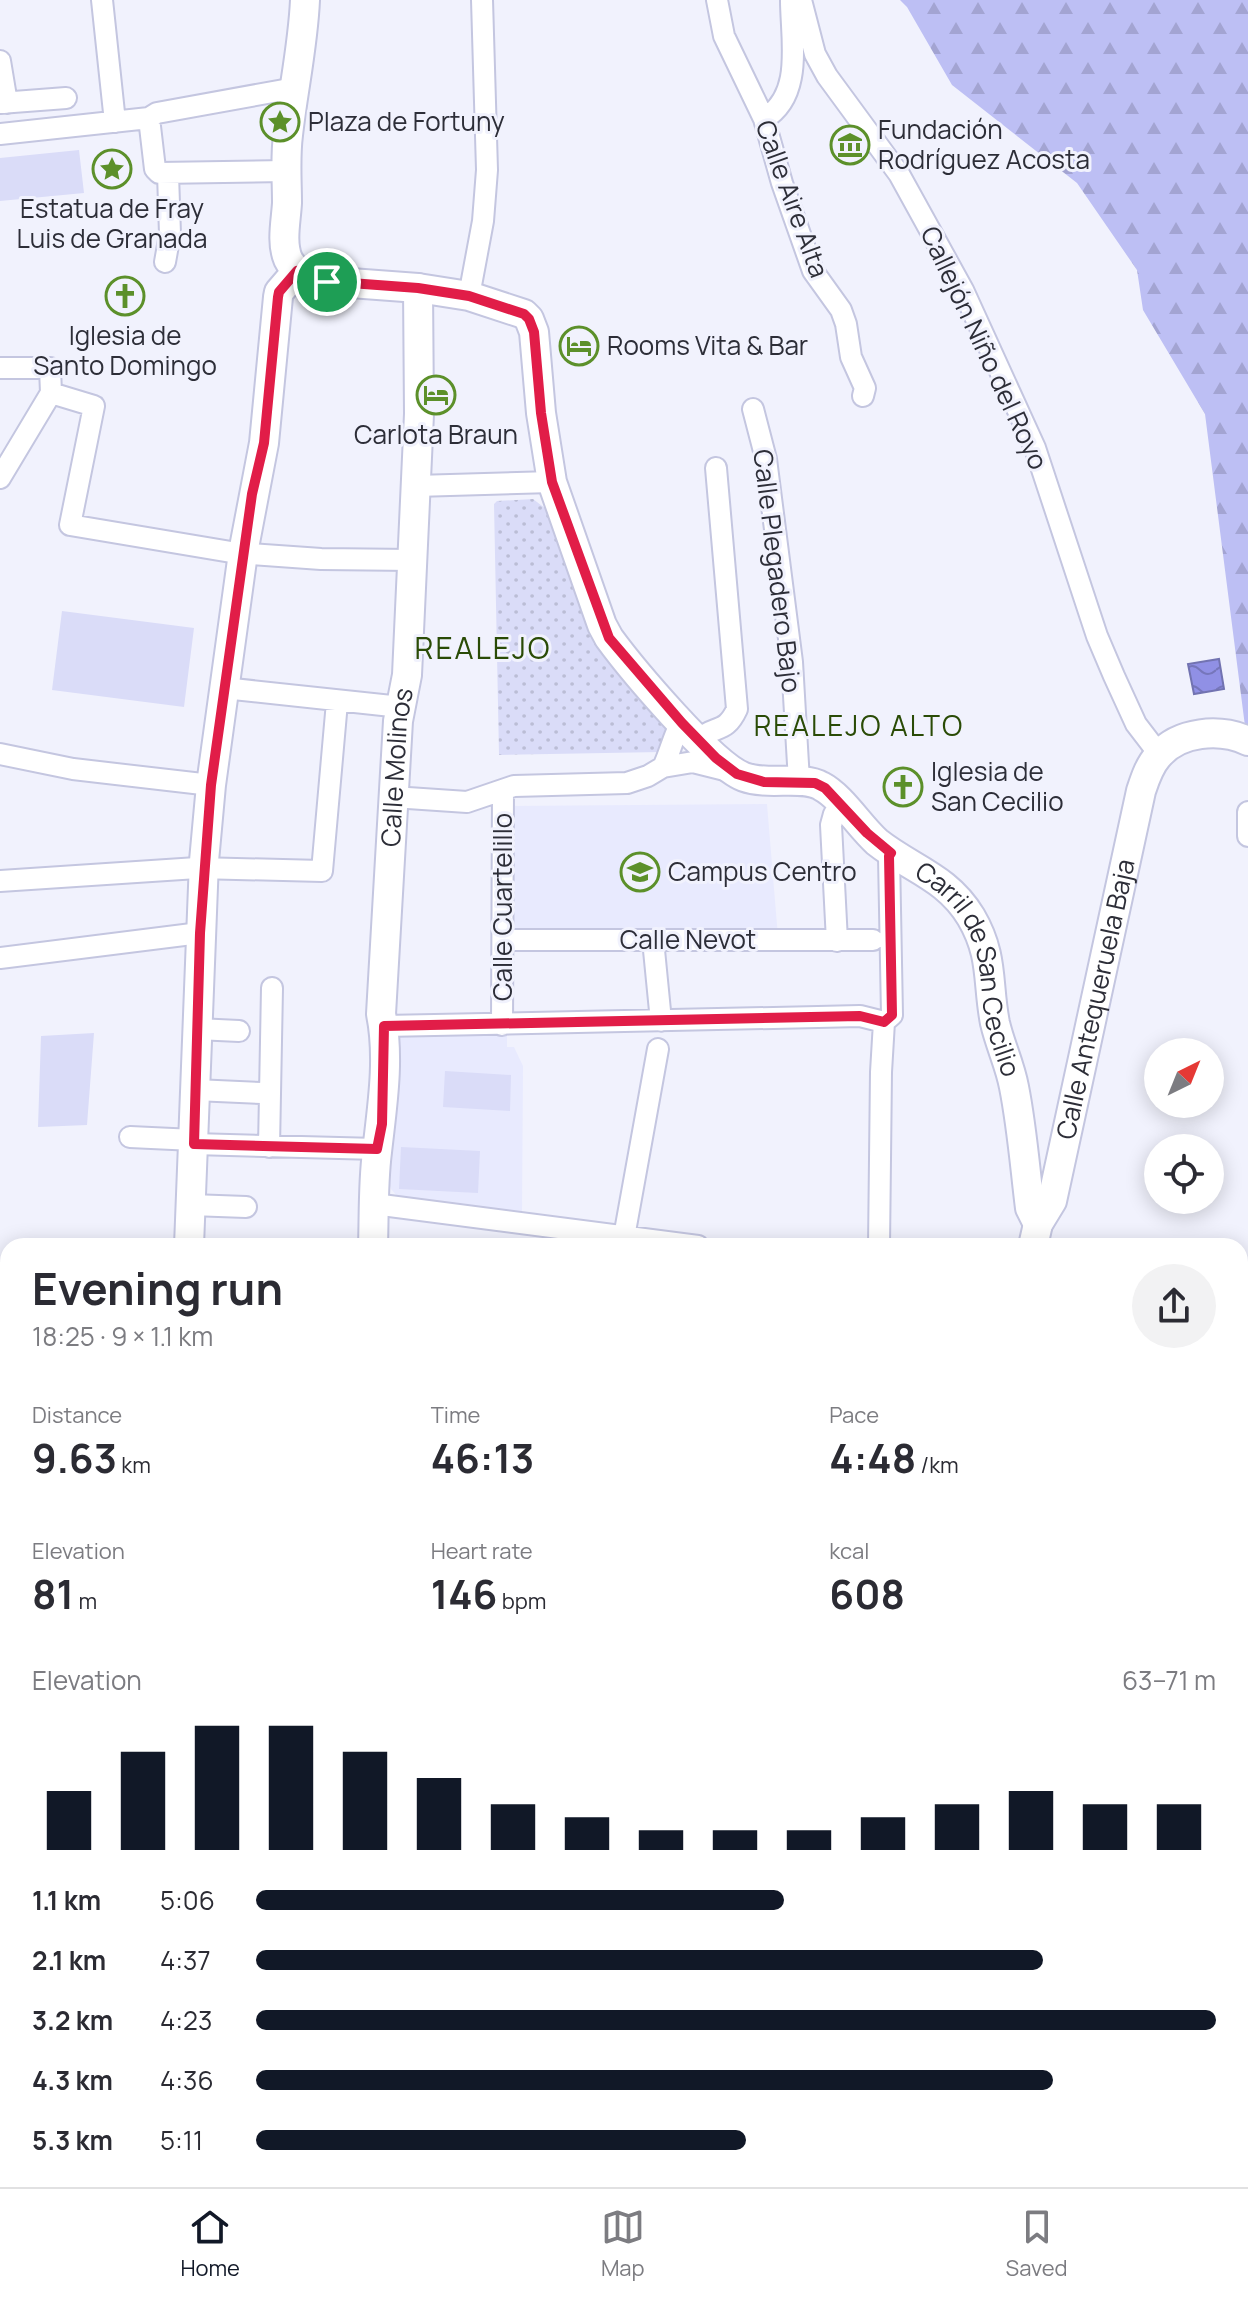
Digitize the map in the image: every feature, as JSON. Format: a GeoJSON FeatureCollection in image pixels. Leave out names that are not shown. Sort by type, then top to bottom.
{"type":"FeatureCollection","features":[{"type":"Feature","properties":{"kind":"main road"},"geometry":{"type":"LineString","coordinates":[[305,0],[297,80],[277,172],[289,261],[310,280],[418,288],[469,296],[524,314],[529,319],[534,332],[541,413],[552,479],[609,638],[690,731],[737,774],[764,782],[799,781]]}},
{"type":"Feature","properties":{"kind":"main road"},"geometry":{"type":"LineString","coordinates":[[189,1238],[203,868],[211,785],[243,553],[264,443],[278,297],[297,271]]}},
{"type":"Feature","properties":{"kind":"main road","name":"Calle Molinos"},"geometry":{"type":"LineString","coordinates":[[373,1238],[377,1149],[382,1124],[384,1026],[381,1014],[393,797],[407,675],[416,486],[418,288]]}},
{"type":"Feature","properties":{"kind":"main road"},"geometry":{"type":"LineString","coordinates":[[1159,754],[1176,743],[1216,732],[1248,741]]}},
{"type":"Feature","properties":{"kind":"main road","name":"Calle Antequeruela Baja"},"geometry":{"type":"LineString","coordinates":[[1036,1235],[1052,1201],[1141,791],[1148,771],[1159,754]]}},
{"type":"Feature","properties":{"kind":"main road","name":"Carril de San Cecilio"},"geometry":{"type":"LineString","coordinates":[[799,781],[825,788],[867,833],[891,853],[938,880],[970,916],[988,955],[995,1022],[1014,1086],[1036,1235]]}},
{"type":"Feature","properties":{"kind":"street"},"geometry":{"type":"LineString","coordinates":[[102,0],[115,122]]}},
{"type":"Feature","properties":{"kind":"street"},"geometry":{"type":"LineString","coordinates":[[469,296],[483,221],[487,170],[482,0]]}},
{"type":"Feature","properties":{"kind":"street","name":"Calle Aire Alta"},"geometry":{"type":"LineString","coordinates":[[717,0],[724,36],[764,119],[782,183],[813,271],[841,310],[851,357],[865,388],[863,396]]}},
{"type":"Feature","properties":{"kind":"street"},"geometry":{"type":"LineString","coordinates":[[764,119],[774,113],[786,98],[792,81],[791,0]]}},
{"type":"Feature","properties":{"kind":"street","name":"Callejón Niño del Royo"},"geometry":{"type":"LineString","coordinates":[[801,0],[815,54],[827,76],[899,174],[963,290],[1035,448],[1097,636],[1136,724],[1159,754]]}},
{"type":"Feature","properties":{"kind":"street"},"geometry":{"type":"LineString","coordinates":[[0,61],[3,103],[66,98]]}},
{"type":"Feature","properties":{"kind":"street"},"geometry":{"type":"LineString","coordinates":[[0,134],[149,118],[157,113],[262,95],[297,80]]}},
{"type":"Feature","properties":{"kind":"street"},"geometry":{"type":"LineString","coordinates":[[149,118],[155,169],[159,173],[277,172]]}},
{"type":"Feature","properties":{"kind":"street"},"geometry":{"type":"LineString","coordinates":[[165,262],[170,234],[168,174]]}},
{"type":"Feature","properties":{"kind":"street"},"geometry":{"type":"LineString","coordinates":[[0,368],[50,368],[51,393],[0,478]]}},
{"type":"Feature","properties":{"kind":"street"},"geometry":{"type":"LineString","coordinates":[[51,393],[94,406],[70,525],[243,553],[321,559],[412,560]]}},
{"type":"Feature","properties":{"kind":"street","name":"Calle Plegadero Bajo"},"geometry":{"type":"LineString","coordinates":[[753,409],[766,459],[792,662],[799,781]]}},
{"type":"Feature","properties":{"kind":"street"},"geometry":{"type":"LineString","coordinates":[[663,767],[672,751],[677,728],[705,734],[725,727],[737,709],[716,468]]}},
{"type":"Feature","properties":{"kind":"street"},"geometry":{"type":"LineString","coordinates":[[416,486],[552,479]]}},
{"type":"Feature","properties":{"kind":"street"},"geometry":{"type":"LineString","coordinates":[[224,688],[401,707]]}},
{"type":"Feature","properties":{"kind":"street"},"geometry":{"type":"LineString","coordinates":[[0,881],[203,868],[322,871],[337,702]]}},
{"type":"Feature","properties":{"kind":"street"},"geometry":{"type":"LineString","coordinates":[[0,754],[73,769],[211,785]]}},
{"type":"Feature","properties":{"kind":"street"},"geometry":{"type":"LineString","coordinates":[[393,797],[467,802],[514,786],[627,783],[663,767],[693,762],[737,774]]}},
{"type":"Feature","properties":{"kind":"street","name":"Calle Cuartelillo"},"geometry":{"type":"LineString","coordinates":[[502,1025],[503,790]]}},
{"type":"Feature","properties":{"kind":"street"},"geometry":{"type":"LineString","coordinates":[[837,941],[831,825],[834,814],[843,807]]}},
{"type":"Feature","properties":{"kind":"street"},"geometry":{"type":"LineString","coordinates":[[1248,812],[1248,836]]}},
{"type":"Feature","properties":{"kind":"street"},"geometry":{"type":"LineString","coordinates":[[879,1238],[881,1072],[884,1022],[892,1015],[891,853]]}},
{"type":"Feature","properties":{"kind":"street"},"geometry":{"type":"LineString","coordinates":[[0,958],[200,933]]}},
{"type":"Feature","properties":{"kind":"street","name":"Calle Nevot"},"geometry":{"type":"LineString","coordinates":[[503,940],[873,940]]}},
{"type":"Feature","properties":{"kind":"street"},"geometry":{"type":"LineString","coordinates":[[653,940],[661,1021]]}},
{"type":"Feature","properties":{"kind":"street"},"geometry":{"type":"LineString","coordinates":[[269,1147],[272,988]]}},
{"type":"Feature","properties":{"kind":"street"},"geometry":{"type":"LineString","coordinates":[[384,1026],[860,1016],[884,1022]]}},
{"type":"Feature","properties":{"kind":"street"},"geometry":{"type":"LineString","coordinates":[[197,1029],[271,1031]]}},
{"type":"Feature","properties":{"kind":"street"},"geometry":{"type":"LineString","coordinates":[[624,1237],[658,1049]]}},
{"type":"Feature","properties":{"kind":"street"},"geometry":{"type":"LineString","coordinates":[[195,1090],[262,1093]]}},
{"type":"Feature","properties":{"kind":"street"},"geometry":{"type":"LineString","coordinates":[[130,1137],[269,1147],[377,1149]]}},
{"type":"Feature","properties":{"kind":"street"},"geometry":{"type":"LineString","coordinates":[[374,1204],[632,1238]]}},
{"type":"Feature","properties":{"kind":"street"},"geometry":{"type":"LineString","coordinates":[[191,1205],[246,1207]]}},
{"type":"Feature","properties":{"kind":"shaded area"},"geometry":{"type":"Polygon","coordinates":[[[79,150],[84,193],[0,201],[0,158],[79,150]]]}},
{"type":"Feature","properties":{"kind":"shaded area"},"geometry":{"type":"Polygon","coordinates":[[[533,499],[554,515],[669,720],[661,752],[499,755],[494,504],[497,501],[533,499]]]}},
{"type":"Feature","properties":{"kind":"shaded area"},"geometry":{"type":"Polygon","coordinates":[[[62,611],[194,628],[184,707],[52,690],[62,611]]]}},
{"type":"Feature","properties":{"kind":"shaded area","name":"Campus Centro"},"geometry":{"type":"Polygon","coordinates":[[[767,804],[778,937],[507,935],[508,806],[767,804]]]}},
{"type":"Feature","properties":{"kind":"shaded area"},"geometry":{"type":"Polygon","coordinates":[[[410,1030],[507,1034],[507,1047],[514,1047],[523,1066],[522,1212],[398,1197],[391,1189],[395,1039],[410,1030]]]}},
{"type":"Feature","properties":{"kind":"shaded area"},"geometry":{"type":"Polygon","coordinates":[[[94,1033],[87,1125],[38,1127],[41,1036],[94,1033]]]}},
{"type":"Feature","properties":{"kind":"shaded area"},"geometry":{"type":"Polygon","coordinates":[[[445,1071],[511,1075],[510,1111],[443,1107],[445,1071]]]}},
{"type":"Feature","properties":{"kind":"shaded area"},"geometry":{"type":"Polygon","coordinates":[[[401,1147],[480,1151],[478,1193],[399,1189],[401,1147]]]}},
{"type":"Feature","properties":{"kind":"green space"},"geometry":{"type":"Polygon","coordinates":[[[900,0],[1248,0],[1248,725],[1245,726],[1205,414],[1143,310],[1137,270],[1077,183],[952,85],[900,0]]]}},
{"type":"Feature","properties":{"kind":"water"},"geometry":{"type":"Polygon","coordinates":[[[1219,659],[1224,689],[1194,694],[1188,664],[1219,659]]]}},
{"type":"Feature","properties":{"kind":"place","name":"Plaza de Fortuny"},"geometry":{"type":"Point","coordinates":[280,122]}},
{"type":"Feature","properties":{"kind":"place","name":"Fundación Rodríguez Acosta"},"geometry":{"type":"Point","coordinates":[850,145]}},
{"type":"Feature","properties":{"kind":"place","name":"Estatua de Fray Luis de Granada"},"geometry":{"type":"Point","coordinates":[112,169]}},
{"type":"Feature","properties":{"kind":"place","name":"Iglesia de Santo Domingo"},"geometry":{"type":"Point","coordinates":[125,296]}},
{"type":"Feature","properties":{"kind":"place","name":"Rooms Vita & Bar"},"geometry":{"type":"Point","coordinates":[579,346]}},
{"type":"Feature","properties":{"kind":"place","name":"Carlota Braun"},"geometry":{"type":"Point","coordinates":[436,395]}},
{"type":"Feature","properties":{"kind":"place","name":"Iglesia de San Cecilio"},"geometry":{"type":"Point","coordinates":[903,787]}},
{"type":"Feature","properties":{"kind":"place","name":"Campus Centro"},"geometry":{"type":"Point","coordinates":[640,872]}},
{"type":"Feature","properties":{"kind":"district","name":"REALEJO"},"geometry":{"type":"Point","coordinates":[483,649]}},
{"type":"Feature","properties":{"kind":"district","name":"REALEJO ALTO"},"geometry":{"type":"Point","coordinates":[859,726]}},
{"type":"Feature","properties":{"kind":"route"},"geometry":{"type":"LineString","coordinates":[[297,271],[310,280],[327,282],[418,288],[469,296],[524,314],[529,319],[534,332],[541,413],[552,482],[609,638],[716,758],[737,774],[751,779],[775,783],[799,781],[825,788],[867,833],[891,853],[892,1015],[884,1022],[860,1016],[384,1026],[382,1124],[377,1149],[194,1144],[200,933],[211,785],[252,494],[264,443],[278,297],[297,271]]}}]}
